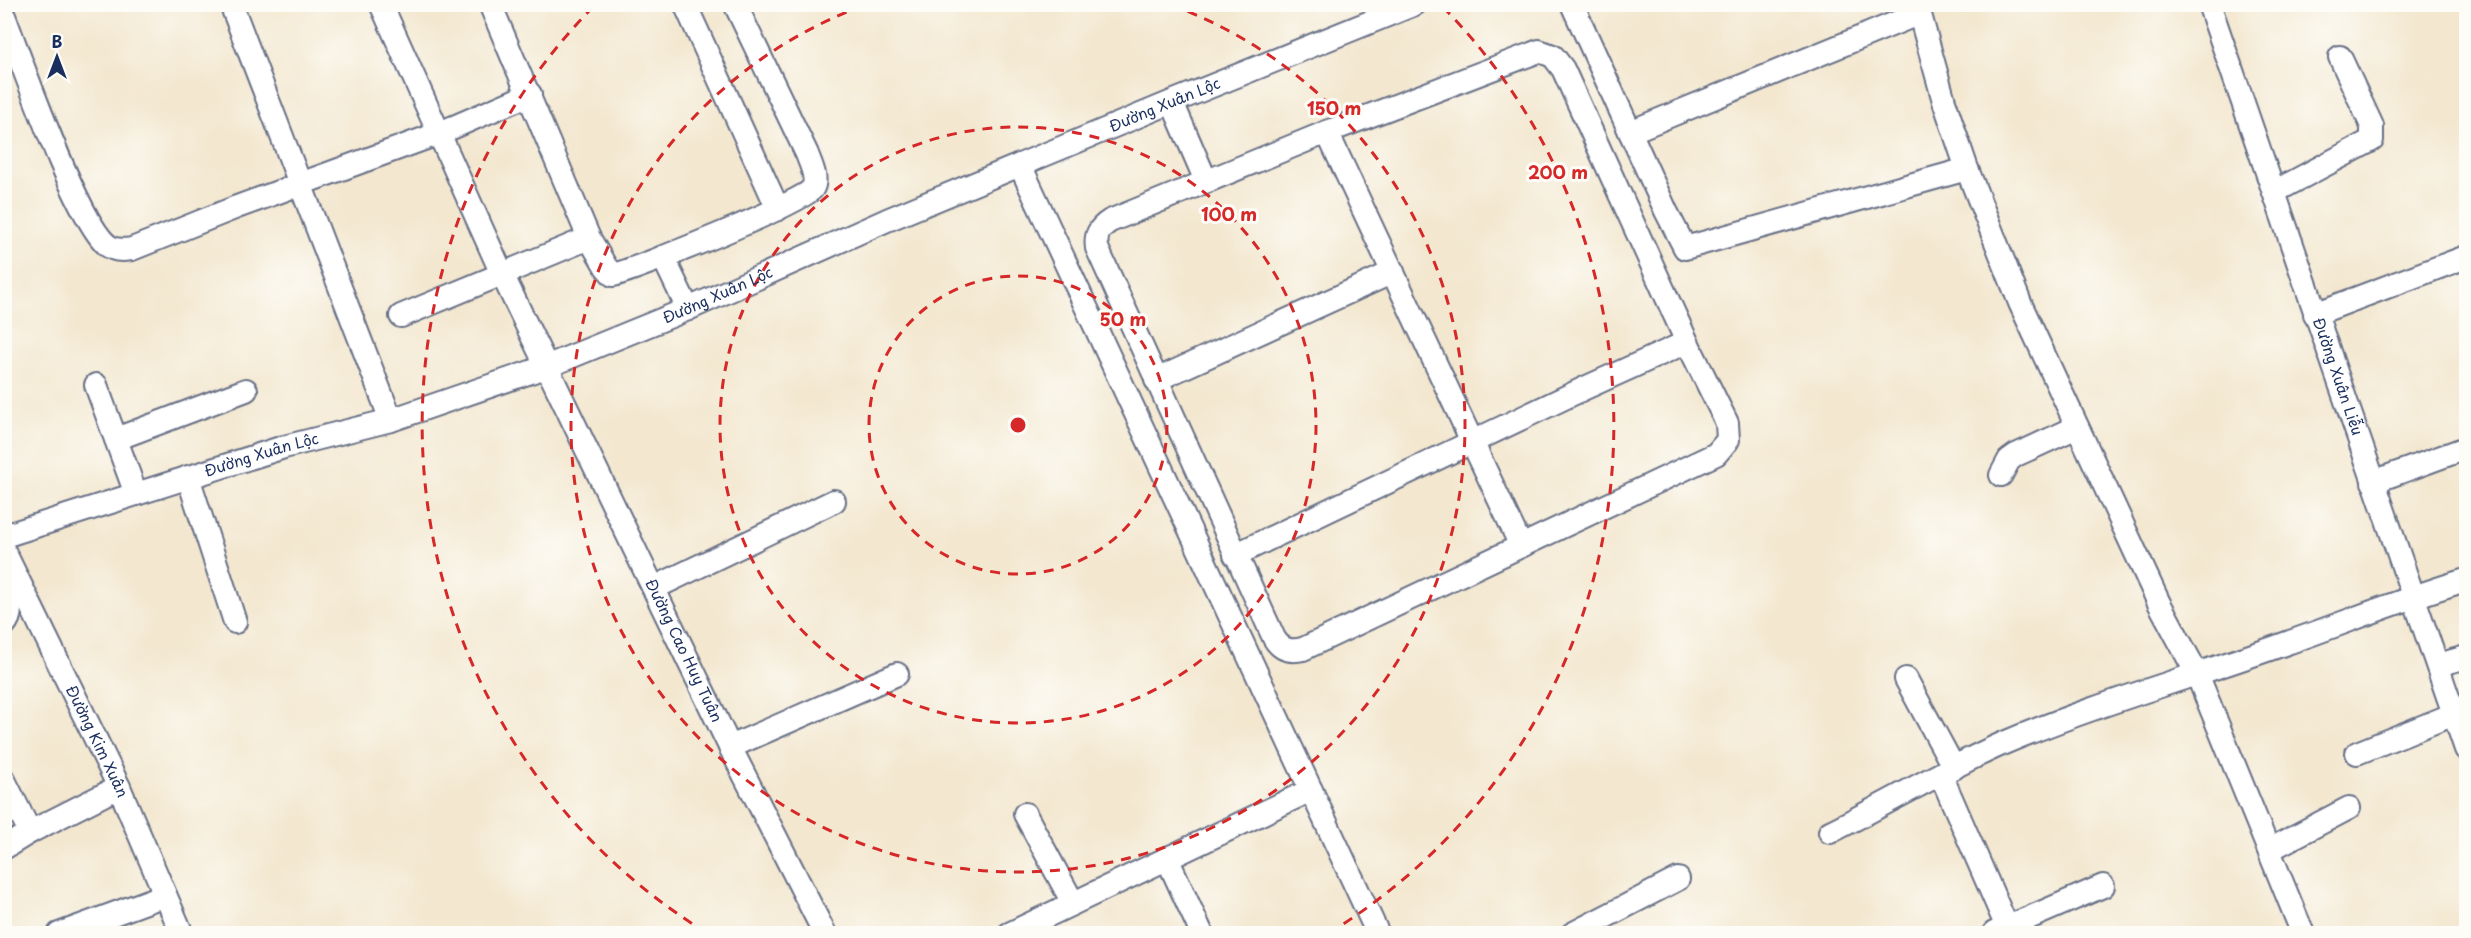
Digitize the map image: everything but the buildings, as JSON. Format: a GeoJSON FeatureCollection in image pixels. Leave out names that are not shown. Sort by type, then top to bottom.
{"type":"FeatureCollection","features":[{"type":"Feature","properties":{"kind":"street"},"geometry":{"type":"LineString","coordinates":[[231,4],[391,420]]}},
{"type":"Feature","properties":{"kind":"street","name":"Đường Cao Huy Tuân"},"geometry":{"type":"LineString","coordinates":[[381,4],[502,274],[730,747],[825,933]]}},
{"type":"Feature","properties":{"kind":"street"},"geometry":{"type":"LineString","coordinates":[[490,4],[589,238],[606,267],[614,275],[663,257],[778,208],[810,191],[814,185],[814,175],[807,154],[735,4]]}},
{"type":"Feature","properties":{"kind":"street"},"geometry":{"type":"LineString","coordinates":[[685,4],[778,208]]}},
{"type":"Feature","properties":{"kind":"street","name":"Đường Xuân Lộc"},"geometry":{"type":"LineString","coordinates":[[4,536],[284,447],[391,420],[548,366],[688,309],[887,220],[1415,4]]}},
{"type":"Feature","properties":{"kind":"street"},"geometry":{"type":"LineString","coordinates":[[1572,4],[1685,248],[1967,169]]}},
{"type":"Feature","properties":{"kind":"street","name":"Đường Xuân Liễu"},"geometry":{"type":"LineString","coordinates":[[2209,4],[2466,749]]}},
{"type":"Feature","properties":{"kind":"street"},"geometry":{"type":"LineString","coordinates":[[1630,132],[1918,9],[1944,101],[1967,169],[2020,303],[2159,603],[2197,675],[2303,933]]}},
{"type":"Feature","properties":{"kind":"street"},"geometry":{"type":"LineString","coordinates":[[4,16],[64,170],[84,210],[105,243],[119,251],[132,249],[237,207],[440,133],[530,94]]}},
{"type":"Feature","properties":{"kind":"street"},"geometry":{"type":"LineString","coordinates":[[1539,51],[1552,56],[1563,69],[1687,342],[1727,423],[1728,435],[1725,446],[1716,454],[1296,651],[1288,650],[1278,644],[1235,555],[1097,248],[1097,233],[1110,221],[1327,132],[1532,52],[1539,51]]}},
{"type":"Feature","properties":{"kind":"street"},"geometry":{"type":"LineString","coordinates":[[2274,192],[2372,140],[2374,132],[2372,126],[2340,57]]}},
{"type":"Feature","properties":{"kind":"street"},"geometry":{"type":"LineString","coordinates":[[1172,102],[1206,182]]}},
{"type":"Feature","properties":{"kind":"street"},"geometry":{"type":"LineString","coordinates":[[1327,132],[1521,546]]}},
{"type":"Feature","properties":{"kind":"street"},"geometry":{"type":"LineString","coordinates":[[1020,165],[1378,933]]}},
{"type":"Feature","properties":{"kind":"street"},"geometry":{"type":"LineString","coordinates":[[401,316],[589,238]]}},
{"type":"Feature","properties":{"kind":"street"},"geometry":{"type":"LineString","coordinates":[[663,257],[688,309]]}},
{"type":"Feature","properties":{"kind":"street"},"geometry":{"type":"LineString","coordinates":[[2315,314],[2466,257]]}},
{"type":"Feature","properties":{"kind":"street"},"geometry":{"type":"LineString","coordinates":[[1156,380],[1393,272]]}},
{"type":"Feature","properties":{"kind":"street"},"geometry":{"type":"LineString","coordinates":[[1235,555],[1472,441],[1687,342]]}},
{"type":"Feature","properties":{"kind":"street"},"geometry":{"type":"LineString","coordinates":[[96,385],[136,494]]}},
{"type":"Feature","properties":{"kind":"street"},"geometry":{"type":"LineString","coordinates":[[116,439],[246,390]]}},
{"type":"Feature","properties":{"kind":"street"},"geometry":{"type":"LineString","coordinates":[[2001,475],[2009,460],[2016,455],[2077,427]]}},
{"type":"Feature","properties":{"kind":"street"},"geometry":{"type":"LineString","coordinates":[[2373,482],[2466,448]]}},
{"type":"Feature","properties":{"kind":"street"},"geometry":{"type":"LineString","coordinates":[[188,477],[235,622]]}},
{"type":"Feature","properties":{"kind":"street"},"geometry":{"type":"LineString","coordinates":[[654,588],[834,501]]}},
{"type":"Feature","properties":{"kind":"street","name":"Đường Kim Xuân"},"geometry":{"type":"LineString","coordinates":[[4,551],[119,787],[182,933]]}},
{"type":"Feature","properties":{"kind":"street"},"geometry":{"type":"LineString","coordinates":[[1830,832],[1947,771],[2032,732],[2126,697],[2197,675],[2412,596],[2466,580]]}},
{"type":"Feature","properties":{"kind":"street"},"geometry":{"type":"LineString","coordinates":[[4,589],[11,608],[10,618],[4,625]]}},
{"type":"Feature","properties":{"kind":"street"},"geometry":{"type":"LineString","coordinates":[[2438,665],[2466,657]]}},
{"type":"Feature","properties":{"kind":"street"},"geometry":{"type":"LineString","coordinates":[[730,747],[897,674]]}},
{"type":"Feature","properties":{"kind":"street"},"geometry":{"type":"LineString","coordinates":[[1906,680],[1947,771],[2003,931],[2103,886]]}},
{"type":"Feature","properties":{"kind":"street"},"geometry":{"type":"LineString","coordinates":[[2357,753],[2454,714]]}},
{"type":"Feature","properties":{"kind":"street"},"geometry":{"type":"LineString","coordinates":[[4,780],[30,832]]}},
{"type":"Feature","properties":{"kind":"street"},"geometry":{"type":"LineString","coordinates":[[4,848],[30,832],[119,787]]}},
{"type":"Feature","properties":{"kind":"street"},"geometry":{"type":"LineString","coordinates":[[1009,933],[1311,790]]}},
{"type":"Feature","properties":{"kind":"street"},"geometry":{"type":"LineString","coordinates":[[2269,850],[2349,808]]}},
{"type":"Feature","properties":{"kind":"street"},"geometry":{"type":"LineString","coordinates":[[1025,814],[1073,903]]}},
{"type":"Feature","properties":{"kind":"street"},"geometry":{"type":"LineString","coordinates":[[1167,858],[1202,933]]}},
{"type":"Feature","properties":{"kind":"street"},"geometry":{"type":"LineString","coordinates":[[1572,933],[1678,879]]}},
{"type":"Feature","properties":{"kind":"street"},"geometry":{"type":"LineString","coordinates":[[63,933],[165,895]]}}]}
